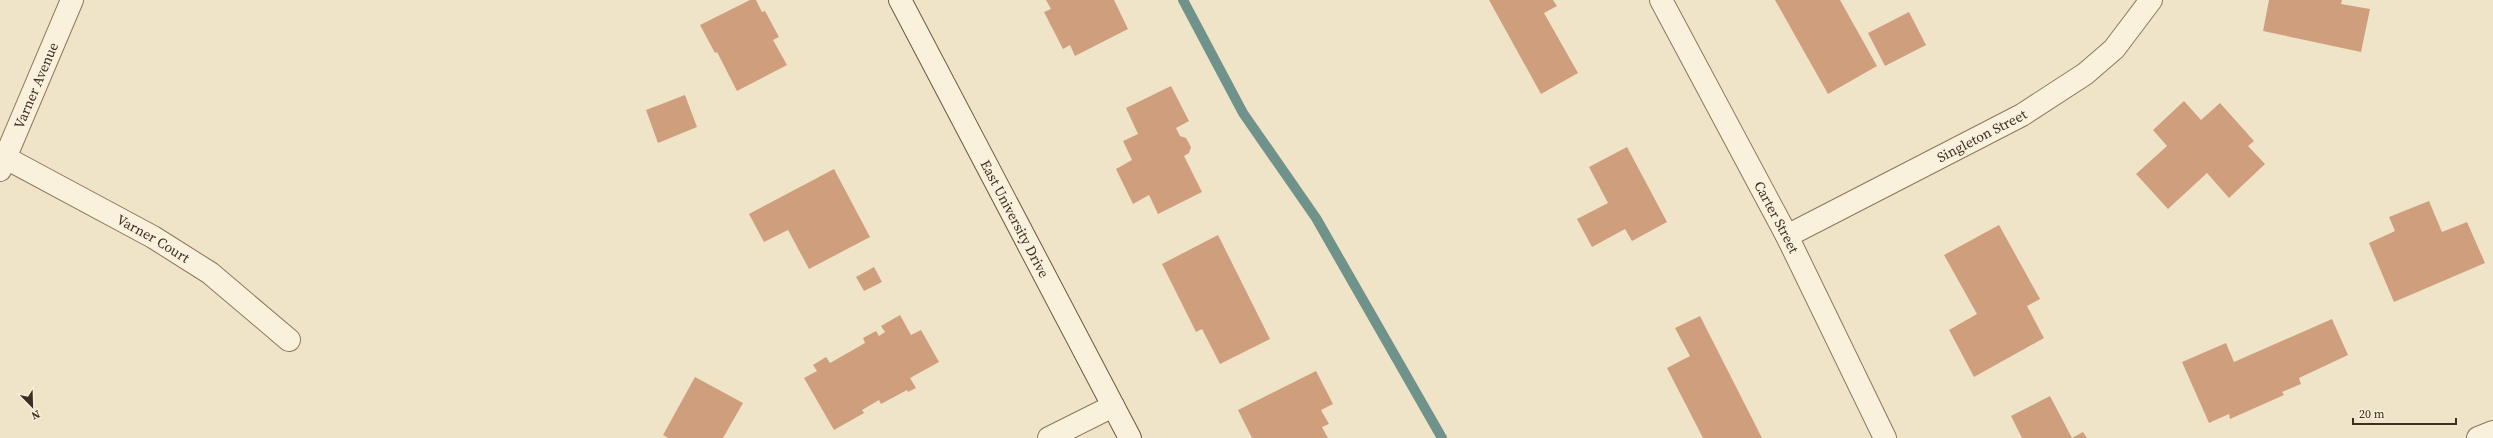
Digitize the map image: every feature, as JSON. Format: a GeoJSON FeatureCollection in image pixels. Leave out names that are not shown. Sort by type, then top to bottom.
{"type":"FeatureCollection","features":[{"type":"Feature","properties":{"kind":"street","name":"Varner Avenue"},"geometry":{"type":"LineString","coordinates":[[2,164],[72,0]]}},
{"type":"Feature","properties":{"kind":"street","name":"East University Drive"},"geometry":{"type":"LineString","coordinates":[[900,0],[1130,438]]}},
{"type":"Feature","properties":{"kind":"street","name":"Carter Street"},"geometry":{"type":"LineString","coordinates":[[1661,0],[1787,236],[1885,438]]}},
{"type":"Feature","properties":{"kind":"street","name":"Singleton Street"},"geometry":{"type":"LineString","coordinates":[[1787,236],[2022,115],[2085,74],[2114,48],[2151,0]]}},
{"type":"Feature","properties":{"kind":"street","name":"Varner Court"},"geometry":{"type":"LineString","coordinates":[[2,164],[153,237],[210,273],[289,340]]}},
{"type":"Feature","properties":{"kind":"street"},"geometry":{"type":"LineString","coordinates":[[1049,438],[1113,406]]}},
{"type":"Feature","properties":{"kind":"street"},"geometry":{"type":"LineString","coordinates":[[2478,438],[2493,432]]}},
{"type":"Feature","properties":{"kind":"building"},"geometry":{"type":"Polygon","coordinates":[[[750,0],[756,0],[762,12],[765,11],[779,37],[773,40],[787,65],[737,91],[717,52],[715,53],[700,25],[750,0]]]}},
{"type":"Feature","properties":{"kind":"building"},"geometry":{"type":"Polygon","coordinates":[[[1046,0],[1114,0],[1128,29],[1075,56],[1070,45],[1063,49],[1044,12],[1051,9],[1046,0]]]}},
{"type":"Feature","properties":{"kind":"building"},"geometry":{"type":"Polygon","coordinates":[[[1489,0],[1553,0],[1557,6],[1544,13],[1578,73],[1541,94],[1489,0]]]}},
{"type":"Feature","properties":{"kind":"building"},"geometry":{"type":"Polygon","coordinates":[[[1775,0],[1840,0],[1877,66],[1828,94],[1775,0]]]}},
{"type":"Feature","properties":{"kind":"building"},"geometry":{"type":"Polygon","coordinates":[[[2269,0],[2342,0],[2341,4],[2370,9],[2361,52],[2263,31],[2269,0]]]}},
{"type":"Feature","properties":{"kind":"building"},"geometry":{"type":"Polygon","coordinates":[[[1909,12],[1926,45],[1885,66],[1868,33],[1909,12]]]}},
{"type":"Feature","properties":{"kind":"building"},"geometry":{"type":"Polygon","coordinates":[[[1171,86],[1189,121],[1176,128],[1180,136],[1186,138],[1191,147],[1189,153],[1184,156],[1202,192],[1158,214],[1149,195],[1133,204],[1116,169],[1132,160],[1123,141],[1138,134],[1126,108],[1171,86]]]}},
{"type":"Feature","properties":{"kind":"building"},"geometry":{"type":"Polygon","coordinates":[[[685,95],[697,127],[658,143],[646,110],[685,95]]]}},
{"type":"Feature","properties":{"kind":"building"},"geometry":{"type":"Polygon","coordinates":[[[2184,101],[2201,120],[2220,103],[2254,141],[2248,146],[2265,164],[2229,198],[2207,173],[2168,209],[2136,174],[2167,146],[2153,130],[2184,101]]]}},
{"type":"Feature","properties":{"kind":"building"},"geometry":{"type":"Polygon","coordinates":[[[1627,147],[1667,222],[1632,241],[1625,229],[1592,247],[1577,219],[1608,203],[1589,167],[1627,147]]]}},
{"type":"Feature","properties":{"kind":"building"},"geometry":{"type":"Polygon","coordinates":[[[834,169],[870,237],[809,269],[788,230],[764,242],[749,214],[834,169]]]}},
{"type":"Feature","properties":{"kind":"building"},"geometry":{"type":"Polygon","coordinates":[[[2429,201],[2442,232],[2467,222],[2485,263],[2394,302],[2369,243],[2395,231],[2389,217],[2429,201]]]}},
{"type":"Feature","properties":{"kind":"building"},"geometry":{"type":"Polygon","coordinates":[[[1999,225],[2040,299],[2027,306],[2044,338],[1974,377],[1949,330],[1977,314],[1944,255],[1999,225]]]}},
{"type":"Feature","properties":{"kind":"building"},"geometry":{"type":"Polygon","coordinates":[[[1218,235],[1270,339],[1220,364],[1202,329],[1196,332],[1162,264],[1218,235]]]}},
{"type":"Feature","properties":{"kind":"building"},"geometry":{"type":"Polygon","coordinates":[[[874,267],[882,282],[864,291],[856,277],[874,267]]]}},
{"type":"Feature","properties":{"kind":"building"},"geometry":{"type":"Polygon","coordinates":[[[900,315],[911,335],[921,330],[939,362],[910,378],[916,388],[908,392],[907,390],[881,404],[879,400],[862,410],[864,413],[834,430],[804,378],[817,371],[813,365],[826,357],[830,363],[865,343],[863,338],[876,331],[879,336],[885,332],[881,326],[900,315]]]}},
{"type":"Feature","properties":{"kind":"building"},"geometry":{"type":"Polygon","coordinates":[[[1700,316],[1762,438],[1703,438],[1667,368],[1690,356],[1675,328],[1700,316]]]}},
{"type":"Feature","properties":{"kind":"building"},"geometry":{"type":"Polygon","coordinates":[[[2332,319],[2348,355],[2299,378],[2301,384],[2282,392],[2284,395],[2230,419],[2229,414],[2209,423],[2182,362],[2226,343],[2234,362],[2332,319]]]}},
{"type":"Feature","properties":{"kind":"building"},"geometry":{"type":"Polygon","coordinates":[[[1316,371],[1333,404],[1321,410],[1329,424],[1322,427],[1328,438],[1252,438],[1238,410],[1316,371]]]}},
{"type":"Feature","properties":{"kind":"building"},"geometry":{"type":"Polygon","coordinates":[[[695,377],[743,403],[723,438],[668,438],[663,435],[695,377]]]}},
{"type":"Feature","properties":{"kind":"building"},"geometry":{"type":"Polygon","coordinates":[[[2050,396],[2072,438],[2022,438],[2011,416],[2050,396]]]}},
{"type":"Feature","properties":{"kind":"building"},"geometry":{"type":"Polygon","coordinates":[[[2083,432],[2087,438],[2072,438],[2083,432]]]}},
{"type":"Feature","properties":{"kind":"waterway"},"geometry":{"type":"LineString","coordinates":[[1183,0],[1243,113],[1316,218],[1442,438]]}}]}
